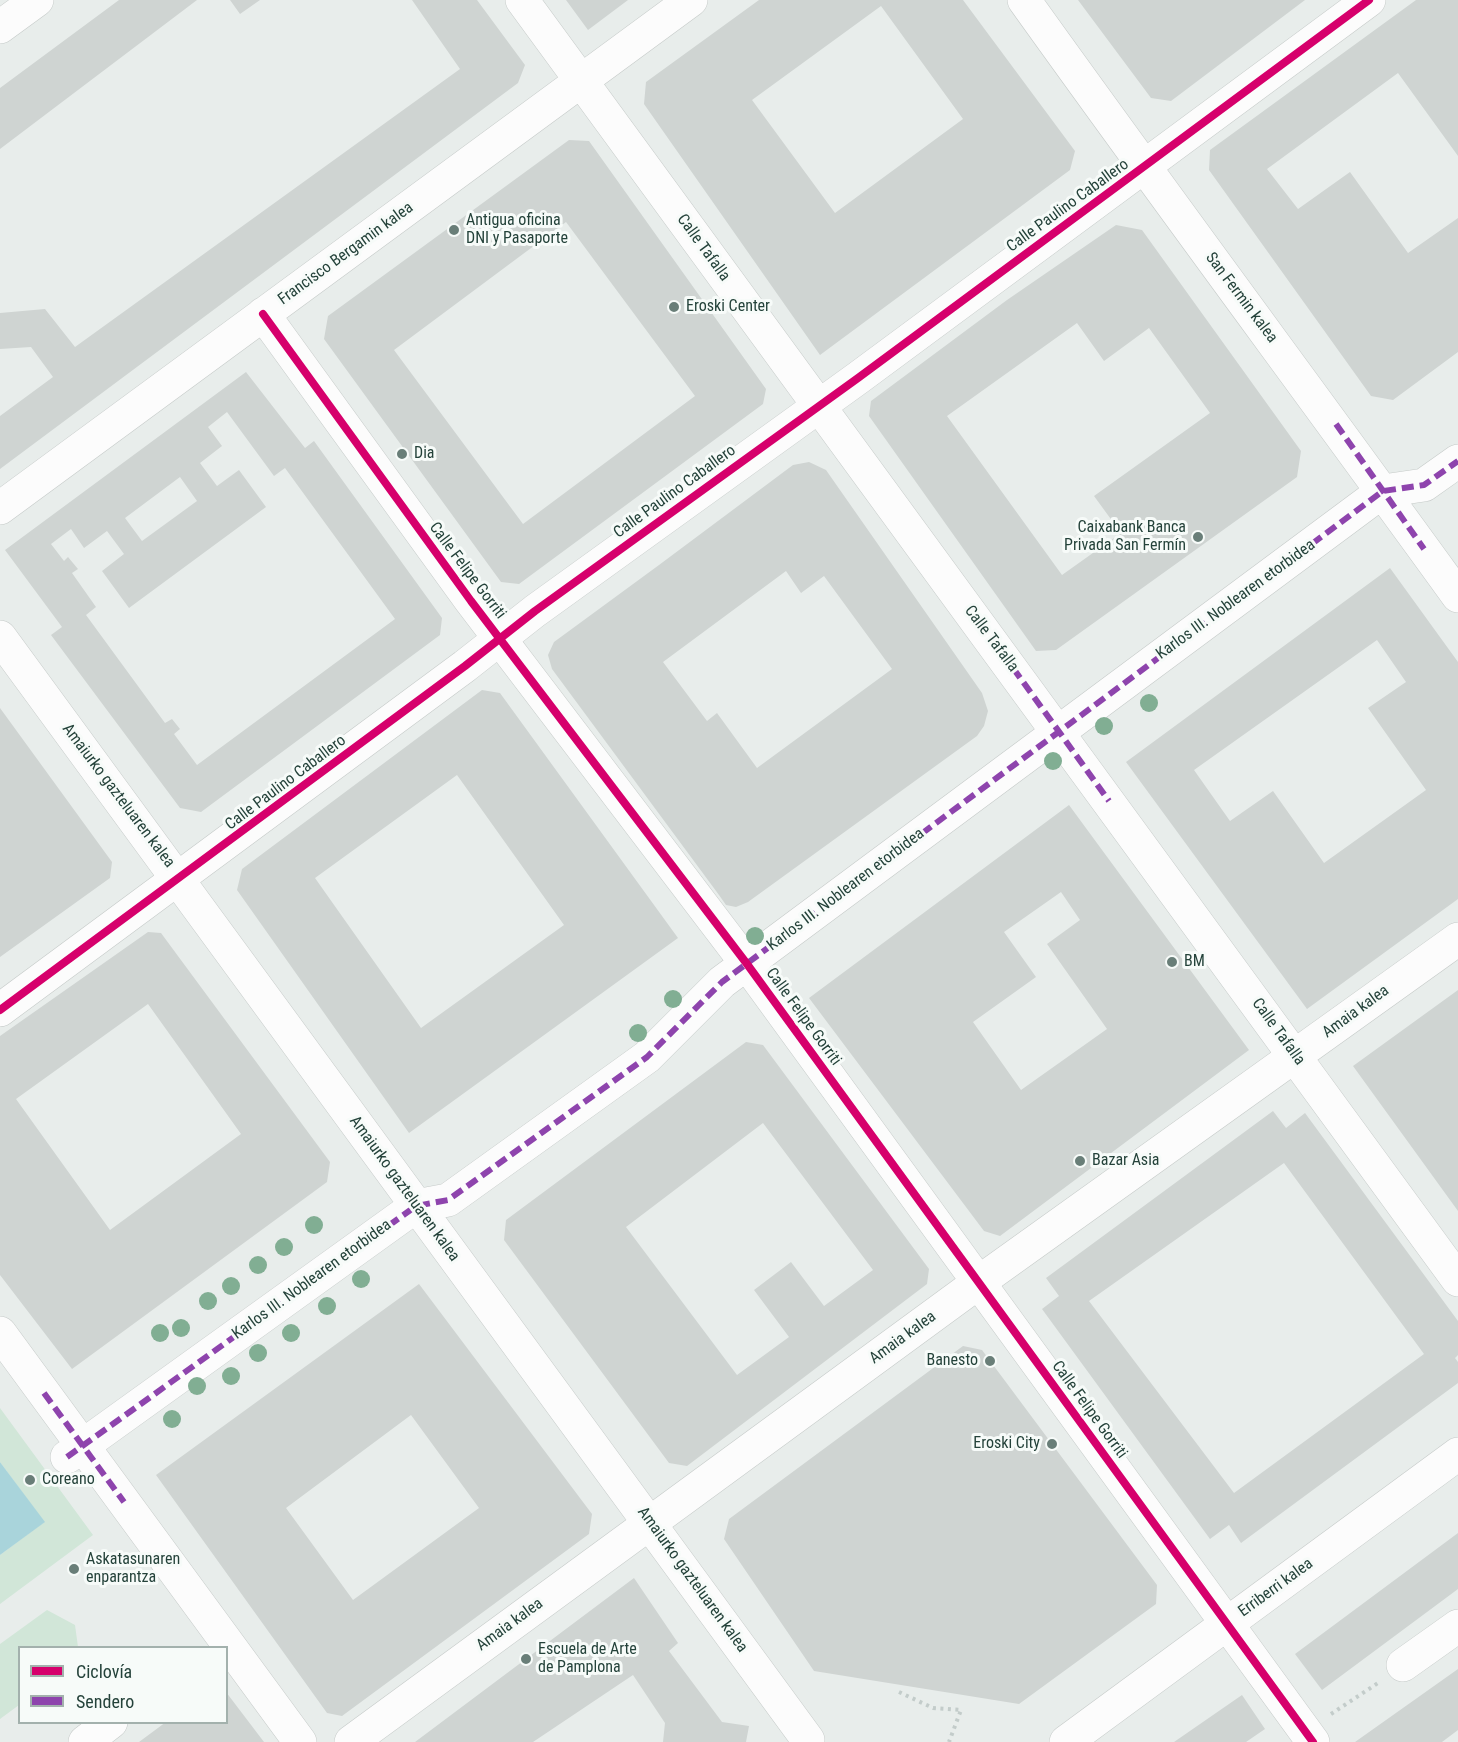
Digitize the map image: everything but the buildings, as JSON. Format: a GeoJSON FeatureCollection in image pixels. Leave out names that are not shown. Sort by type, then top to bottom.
{"type":"FeatureCollection","features":[{"type":"Feature","properties":{"kind":"street"},"geometry":{"type":"LineString","coordinates":[[0,27],[37,0]]}},
{"type":"Feature","properties":{"kind":"street","name":"Calle Tafalla"},"geometry":{"type":"LineString","coordinates":[[522,0],[584,81],[1458,1281]]}},
{"type":"Feature","properties":{"kind":"street","name":"Francisco Bergamin kalea"},"geometry":{"type":"LineString","coordinates":[[0,508],[692,0]]}},
{"type":"Feature","properties":{"kind":"street","name":"San Fermin kalea"},"geometry":{"type":"LineString","coordinates":[[1024,0],[1458,596]]}},
{"type":"Feature","properties":{"kind":"street","name":"Calle Paulino Caballero"},"geometry":{"type":"LineString","coordinates":[[0,1010],[501,639],[535,610],[1144,167],[1369,0]]}},
{"type":"Feature","properties":{"kind":"street","name":"Calle Felipe Gorriti"},"geometry":{"type":"LineString","coordinates":[[263,314],[501,639],[744,959],[1229,1623],[1313,1742]]}},
{"type":"Feature","properties":{"kind":"street","name":"Karlos III. Noblearen etorbidea"},"geometry":{"type":"LineString","coordinates":[[74,1451],[416,1206],[448,1200],[637,1064],[744,959],[1383,491],[1424,485],[1458,439]]}},
{"type":"Feature","properties":{"kind":"street","name":"Amaiurko gazteluaren kalea"},"geometry":{"type":"LineString","coordinates":[[0,637],[811,1741]]}},
{"type":"Feature","properties":{"kind":"street"},"geometry":{"type":"LineString","coordinates":[[744,959],[935,809]]}},
{"type":"Feature","properties":{"kind":"street","name":"Amaia kalea"},"geometry":{"type":"LineString","coordinates":[[351,1742],[979,1282],[1458,939]]}},
{"type":"Feature","properties":{"kind":"street"},"geometry":{"type":"LineString","coordinates":[[416,1206],[444,1174],[626,1045]]}},
{"type":"Feature","properties":{"kind":"street"},"geometry":{"type":"LineString","coordinates":[[0,1333],[74,1451],[218,1643]]}},
{"type":"Feature","properties":{"kind":"street","name":"Erriberri kalea"},"geometry":{"type":"LineString","coordinates":[[1066,1742],[1458,1454]]}},
{"type":"Feature","properties":{"kind":"street"},"geometry":{"type":"LineString","coordinates":[[1403,1665],[1458,1626]]}},
{"type":"Feature","properties":{"kind":"street"},"geometry":{"type":"LineString","coordinates":[[228,1655],[300,1742]]}},
{"type":"Feature","properties":{"kind":"street"},"geometry":{"type":"LineString","coordinates":[[85,1742],[108,1724]]}},
{"type":"Feature","properties":{"kind":"path"},"geometry":{"type":"LineString","coordinates":[[1333,1713],[1377,1684]]}},
{"type":"Feature","properties":{"kind":"path"},"geometry":{"type":"LineString","coordinates":[[899,1692],[933,1708],[960,1710],[949,1742]]}},
{"type":"Feature","properties":{"kind":"green space"},"geometry":{"type":"Polygon","coordinates":[[[0,1408],[93,1535],[0,1604],[0,1555],[44,1522],[0,1462],[0,1408]]]}},
{"type":"Feature","properties":{"kind":"green space"},"geometry":{"type":"Polygon","coordinates":[[[47,1610],[75,1625],[78,1646],[18,1646],[18,1706],[0,1719],[0,1644],[47,1610]]]}},
{"type":"Feature","properties":{"kind":"water"},"geometry":{"type":"Polygon","coordinates":[[[0,1462],[45,1522],[0,1555],[0,1462]]]}},
{"type":"Feature","properties":{"kind":"marked path"},"geometry":{"type":"LineString","coordinates":[[1336,424],[1424,549]]}},
{"type":"Feature","properties":{"kind":"marked path"},"geometry":{"type":"LineString","coordinates":[[67,1457],[416,1206],[448,1200],[647,1057],[722,982],[1383,491],[1424,485],[1458,461]]}},
{"type":"Feature","properties":{"kind":"marked path"},"geometry":{"type":"LineString","coordinates":[[1013,668],[1109,801]]}},
{"type":"Feature","properties":{"kind":"marked path"},"geometry":{"type":"LineString","coordinates":[[376,1150],[455,1259]]}},
{"type":"Feature","properties":{"kind":"marked path"},"geometry":{"type":"LineString","coordinates":[[44,1393],[124,1502]]}},
{"type":"Feature","properties":{"kind":"cycle path"},"geometry":{"type":"LineString","coordinates":[[0,1010],[465,666],[535,611],[858,378],[1369,0]]}},
{"type":"Feature","properties":{"kind":"cycle path"},"geometry":{"type":"LineString","coordinates":[[263,314],[471,601],[747,964],[1313,1742]]}},
{"type":"Feature","properties":{"kind":"place","name":"Antigua oficina DNI y Pasaporte"},"geometry":{"type":"Point","coordinates":[454,230]}},
{"type":"Feature","properties":{"kind":"place","name":"Eroski Center"},"geometry":{"type":"Point","coordinates":[674,307]}},
{"type":"Feature","properties":{"kind":"place","name":"Dia"},"geometry":{"type":"Point","coordinates":[402,454]}},
{"type":"Feature","properties":{"kind":"place","name":"Caixabank Banca Privada San Fermín"},"geometry":{"type":"Point","coordinates":[1198,537]}},
{"type":"Feature","properties":{"kind":"place","name":"BM"},"geometry":{"type":"Point","coordinates":[1172,962]}},
{"type":"Feature","properties":{"kind":"place","name":"Bazar Asia"},"geometry":{"type":"Point","coordinates":[1080,1161]}},
{"type":"Feature","properties":{"kind":"place","name":"Banesto"},"geometry":{"type":"Point","coordinates":[990,1361]}},
{"type":"Feature","properties":{"kind":"place","name":"Eroski City"},"geometry":{"type":"Point","coordinates":[1052,1444]}},
{"type":"Feature","properties":{"kind":"place","name":"Coreano"},"geometry":{"type":"Point","coordinates":[30,1480]}},
{"type":"Feature","properties":{"kind":"place","name":"Askatasunaren enparantza"},"geometry":{"type":"Point","coordinates":[74,1569]}},
{"type":"Feature","properties":{"kind":"place","name":"Escuela de Arte de Pamplona"},"geometry":{"type":"Point","coordinates":[526,1659]}}]}
